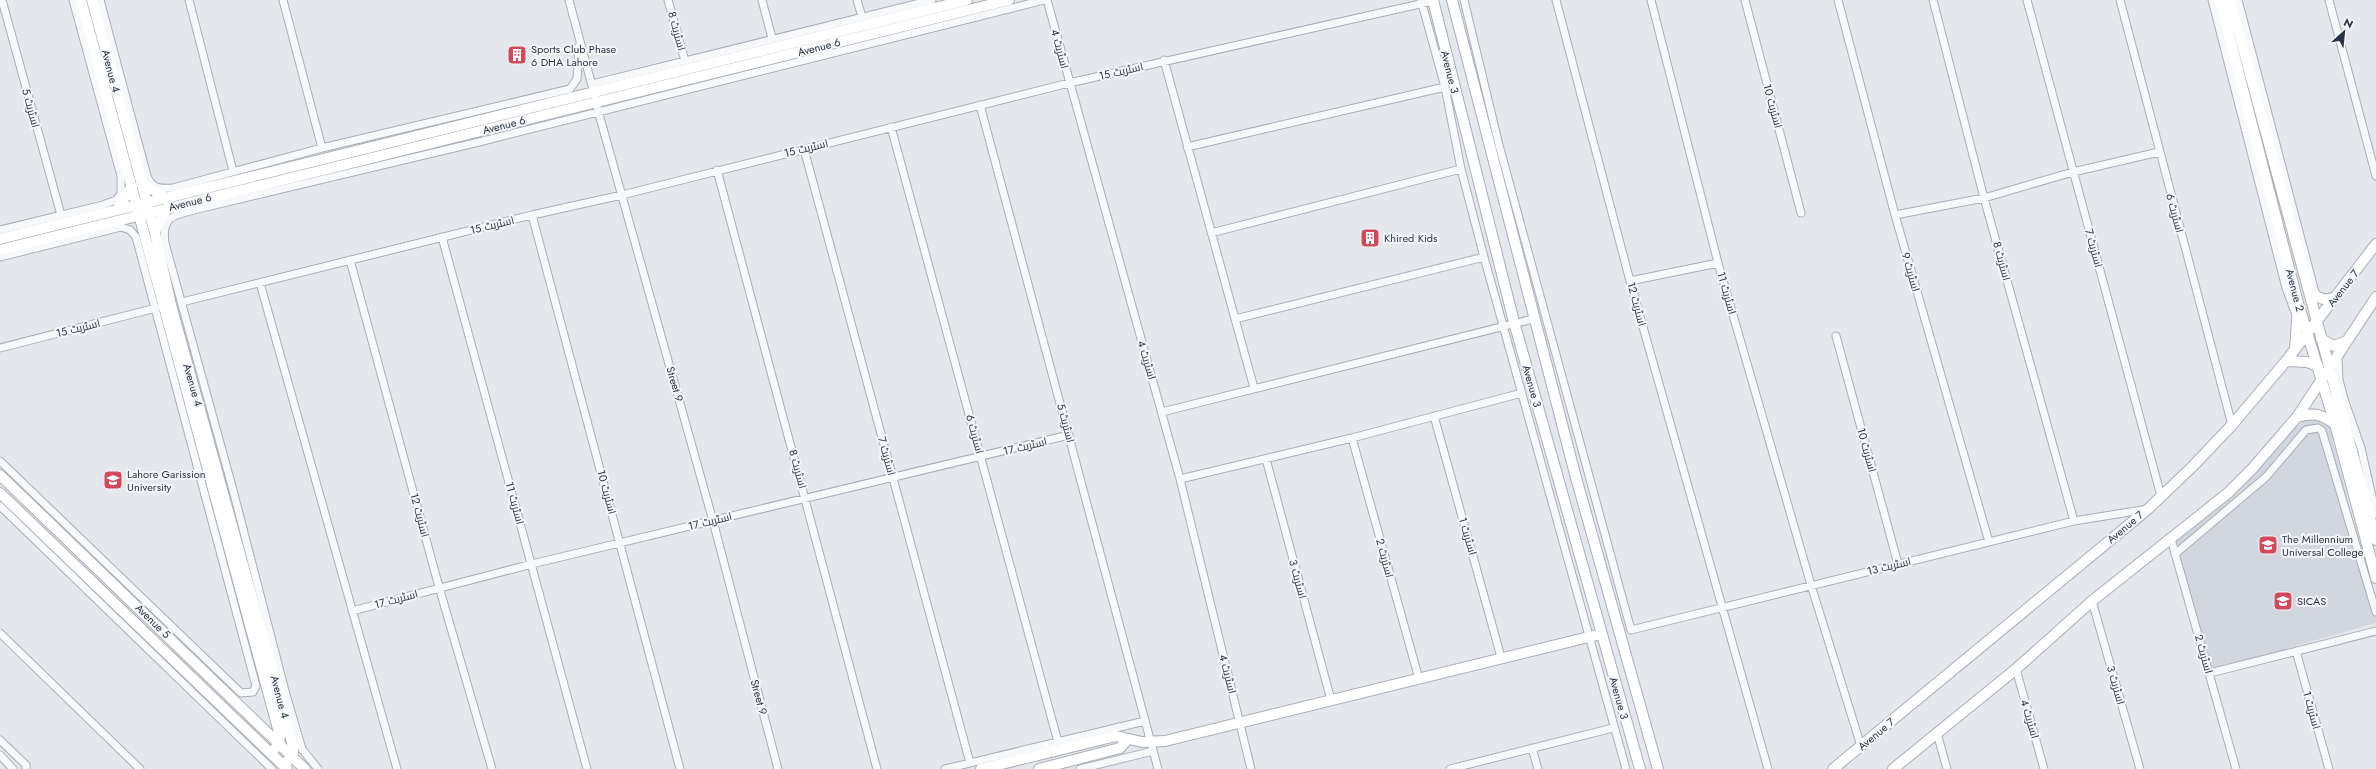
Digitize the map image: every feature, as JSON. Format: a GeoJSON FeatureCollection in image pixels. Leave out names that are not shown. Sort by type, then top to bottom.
{"type":"FeatureCollection","features":[{"type":"Feature","properties":{"kind":"main road","name":"Avenue 4"},"geometry":{"type":"LineString","coordinates":[[81,0],[124,175],[137,185],[148,208],[155,233],[162,244],[171,305],[293,746],[292,756]]}},
{"type":"Feature","properties":{"kind":"main road","name":"Avenue 4"},"geometry":{"type":"LineString","coordinates":[[92,0],[137,185],[138,210],[143,232],[143,245],[280,736],[279,744]]}},
{"type":"Feature","properties":{"kind":"main road","name":"Avenue 6"},"geometry":{"type":"LineString","coordinates":[[171,197],[184,208],[967,0]]}},
{"type":"Feature","properties":{"kind":"main road","name":"Avenue 6"},"geometry":{"type":"LineString","coordinates":[[0,250],[110,217],[148,208],[171,197],[237,179],[595,98],[1008,0]]}},
{"type":"Feature","properties":{"kind":"main road","name":"Avenue 3"},"geometry":{"type":"LineString","coordinates":[[1433,0],[1514,322],[1640,769]]}},
{"type":"Feature","properties":{"kind":"main road","name":"Avenue 3"},"geometry":{"type":"LineString","coordinates":[[1452,0],[1534,319],[1658,769]]}},
{"type":"Feature","properties":{"kind":"main road","name":"Avenue 2"},"geometry":{"type":"LineString","coordinates":[[2220,0],[2298,303],[2372,548],[2376,578]]}},
{"type":"Feature","properties":{"kind":"main road","name":"Avenue 2"},"geometry":{"type":"LineString","coordinates":[[2230,0],[2317,322],[2328,369],[2341,399],[2376,540]]}},
{"type":"Feature","properties":{"kind":"main road"},"geometry":{"type":"LineString","coordinates":[[143,232],[131,224],[110,217],[137,185],[171,197],[155,233]]}},
{"type":"Feature","properties":{"kind":"main road","name":"Avenue 6"},"geometry":{"type":"LineString","coordinates":[[0,239],[110,217]]}},
{"type":"Feature","properties":{"kind":"main road","name":"Avenue 7"},"geometry":{"type":"LineString","coordinates":[[1833,769],[2148,509],[2193,466],[2232,425],[2286,361],[2339,295],[2376,244]]}},
{"type":"Feature","properties":{"kind":"main road"},"geometry":{"type":"LineString","coordinates":[[2308,289],[2317,297],[2330,300],[2339,295]]}},
{"type":"Feature","properties":{"kind":"main road"},"geometry":{"type":"LineString","coordinates":[[1893,769],[2016,668],[2092,601],[2228,493],[2252,469],[2297,417],[2376,297]]}},
{"type":"Feature","properties":{"kind":"main road"},"geometry":{"type":"LineString","coordinates":[[2295,348],[2298,303]]}},
{"type":"Feature","properties":{"kind":"main road"},"geometry":{"type":"LineString","coordinates":[[2320,339],[2334,346],[2347,341]]}},
{"type":"Feature","properties":{"kind":"main road"},"geometry":{"type":"LineString","coordinates":[[2286,361],[2307,362],[2318,366]]}},
{"type":"Feature","properties":{"kind":"main road"},"geometry":{"type":"LineString","coordinates":[[2297,417],[2314,413],[2326,417],[2335,424]]}},
{"type":"Feature","properties":{"kind":"main road","name":"Avenue 5"},"geometry":{"type":"LineString","coordinates":[[0,475],[305,769]]}},
{"type":"Feature","properties":{"kind":"main road","name":"Avenue 5"},"geometry":{"type":"LineString","coordinates":[[0,493],[285,767]]}},
{"type":"Feature","properties":{"kind":"main road"},"geometry":{"type":"LineString","coordinates":[[981,769],[1116,736],[1127,740],[1165,741],[1419,679],[1501,657],[1601,634]]}},
{"type":"Feature","properties":{"kind":"main road"},"geometry":{"type":"LineString","coordinates":[[1039,769],[1120,748],[1127,740]]}},
{"type":"Feature","properties":{"kind":"main road"},"geometry":{"type":"LineString","coordinates":[[271,753],[279,744]]}},
{"type":"Feature","properties":{"kind":"main road"},"geometry":{"type":"LineString","coordinates":[[285,767],[292,756]]}},
{"type":"Feature","properties":{"kind":"street","name":"اسٹریٹ 5"},"geometry":{"type":"LineString","coordinates":[[2,0],[61,215]]}},
{"type":"Feature","properties":{"kind":"street"},"geometry":{"type":"LineString","coordinates":[[73,0],[124,175],[121,194],[116,200],[110,217]]}},
{"type":"Feature","properties":{"kind":"street"},"geometry":{"type":"LineString","coordinates":[[100,0],[149,180],[156,187],[171,197],[233,171],[322,148],[570,89],[575,85],[577,79],[580,39]]}},
{"type":"Feature","properties":{"kind":"street"},"geometry":{"type":"LineString","coordinates":[[189,0],[233,171]]}},
{"type":"Feature","properties":{"kind":"street"},"geometry":{"type":"LineString","coordinates":[[283,0],[322,148]]}},
{"type":"Feature","properties":{"kind":"street","name":"Street 9"},"geometry":{"type":"LineString","coordinates":[[570,0],[595,98],[713,520],[778,769]]}},
{"type":"Feature","properties":{"kind":"street","name":"اسٹریٹ 8"},"geometry":{"type":"LineString","coordinates":[[668,0],[685,61]]}},
{"type":"Feature","properties":{"kind":"street"},"geometry":{"type":"LineString","coordinates":[[762,0],[772,38]]}},
{"type":"Feature","properties":{"kind":"street"},"geometry":{"type":"LineString","coordinates":[[857,0],[862,17]]}},
{"type":"Feature","properties":{"kind":"street"},"geometry":{"type":"LineString","coordinates":[[595,98],[685,61],[772,38],[932,0]]}},
{"type":"Feature","properties":{"kind":"street"},"geometry":{"type":"LineString","coordinates":[[595,98],[1045,0]]}},
{"type":"Feature","properties":{"kind":"street","name":"اسٹریٹ 4"},"geometry":{"type":"LineString","coordinates":[[1045,0],[1162,412],[1240,723]]}},
{"type":"Feature","properties":{"kind":"street","name":"اسٹریٹ 15"},"geometry":{"type":"LineString","coordinates":[[182,302],[532,215],[622,195],[804,148],[1164,60],[1421,1],[1433,0]]}},
{"type":"Feature","properties":{"kind":"street","name":"اسٹریٹ 13"},"geometry":{"type":"LineString","coordinates":[[1464,0],[1499,145],[1631,630],[2074,522],[2148,509]]}},
{"type":"Feature","properties":{"kind":"street","name":"اسٹریٹ 12"},"geometry":{"type":"LineString","coordinates":[[1556,0],[1630,281],[1721,608],[1768,769]]}},
{"type":"Feature","properties":{"kind":"street","name":"اسٹریٹ 11"},"geometry":{"type":"LineString","coordinates":[[1651,0],[1718,263],[1811,585],[1861,746]]}},
{"type":"Feature","properties":{"kind":"street","name":"اسٹریٹ 10"},"geometry":{"type":"LineString","coordinates":[[1745,0],[1801,212]]}},
{"type":"Feature","properties":{"kind":"street","name":"اسٹریٹ 9"},"geometry":{"type":"LineString","coordinates":[[1838,0],[1895,215],[1989,542]]}},
{"type":"Feature","properties":{"kind":"street","name":"اسٹریٹ 8"},"geometry":{"type":"LineString","coordinates":[[1933,0],[1984,198],[2074,522]]}},
{"type":"Feature","properties":{"kind":"street","name":"اسٹریٹ 7"},"geometry":{"type":"LineString","coordinates":[[2027,0],[2161,496]]}},
{"type":"Feature","properties":{"kind":"street","name":"اسٹریٹ 6"},"geometry":{"type":"LineString","coordinates":[[2120,0],[2232,425]]}},
{"type":"Feature","properties":{"kind":"street"},"geometry":{"type":"LineString","coordinates":[[2212,0],[2286,288],[2296,315]]}},
{"type":"Feature","properties":{"kind":"street"},"geometry":{"type":"LineString","coordinates":[[2238,0],[2317,297]]}},
{"type":"Feature","properties":{"kind":"street"},"geometry":{"type":"LineString","coordinates":[[2330,0],[2376,176]]}},
{"type":"Feature","properties":{"kind":"street"},"geometry":{"type":"LineString","coordinates":[[1421,1],[1445,87],[1461,169],[1484,257],[1613,728],[1626,769]]}},
{"type":"Feature","properties":{"kind":"street"},"geometry":{"type":"LineString","coordinates":[[1164,60],[1254,388]]}},
{"type":"Feature","properties":{"kind":"street"},"geometry":{"type":"LineString","coordinates":[[1188,147],[1445,87]]}},
{"type":"Feature","properties":{"kind":"street","name":"اسٹریٹ 5"},"geometry":{"type":"LineString","coordinates":[[980,105],[1150,740]]}},
{"type":"Feature","properties":{"kind":"street","name":"اسٹریٹ 6"},"geometry":{"type":"LineString","coordinates":[[891,127],[1058,742]]}},
{"type":"Feature","properties":{"kind":"street","name":"اسٹریٹ 7"},"geometry":{"type":"LineString","coordinates":[[804,148],[970,763]]}},
{"type":"Feature","properties":{"kind":"street"},"geometry":{"type":"LineString","coordinates":[[1895,215],[1984,198],[2073,172],[2159,152]]}},
{"type":"Feature","properties":{"kind":"street"},"geometry":{"type":"LineString","coordinates":[[1211,233],[1461,169]]}},
{"type":"Feature","properties":{"kind":"street","name":"اسٹریٹ 8"},"geometry":{"type":"LineString","coordinates":[[717,170],[806,498],[876,769]]}},
{"type":"Feature","properties":{"kind":"street"},"geometry":{"type":"LineString","coordinates":[[184,208],[167,221],[164,228],[162,244],[182,302],[285,691],[302,749],[318,769]]}},
{"type":"Feature","properties":{"kind":"street"},"geometry":{"type":"LineString","coordinates":[[0,230],[61,215],[110,217],[121,227],[130,230],[143,245],[156,308],[256,686],[253,692],[241,693],[0,461]]}},
{"type":"Feature","properties":{"kind":"street","name":"اسٹریٹ 10"},"geometry":{"type":"LineString","coordinates":[[532,215],[680,769]]}},
{"type":"Feature","properties":{"kind":"street"},"geometry":{"type":"LineString","coordinates":[[0,257],[110,217]]}},
{"type":"Feature","properties":{"kind":"street","name":"اسٹریٹ 11"},"geometry":{"type":"LineString","coordinates":[[442,237],[587,769]]}},
{"type":"Feature","properties":{"kind":"street"},"geometry":{"type":"LineString","coordinates":[[1235,319],[1484,257]]}},
{"type":"Feature","properties":{"kind":"street","name":"اسٹریٹ 12"},"geometry":{"type":"LineString","coordinates":[[350,260],[439,587],[492,769]]}},
{"type":"Feature","properties":{"kind":"street"},"geometry":{"type":"LineString","coordinates":[[1630,281],[1718,263]]}},
{"type":"Feature","properties":{"kind":"street"},"geometry":{"type":"LineString","coordinates":[[260,283],[397,769]]}},
{"type":"Feature","properties":{"kind":"street","name":"اسٹریٹ 15"},"geometry":{"type":"LineString","coordinates":[[0,348],[156,308]]}},
{"type":"Feature","properties":{"kind":"street"},"geometry":{"type":"LineString","coordinates":[[1162,412],[1514,322],[1534,319]]}},
{"type":"Feature","properties":{"kind":"street","name":"اسٹریٹ 10"},"geometry":{"type":"LineString","coordinates":[[1836,336],[1898,564]]}},
{"type":"Feature","properties":{"kind":"street"},"geometry":{"type":"LineString","coordinates":[[2338,354],[2341,399],[2360,448],[2376,514]]}},
{"type":"Feature","properties":{"kind":"street"},"geometry":{"type":"LineString","coordinates":[[1180,479],[1352,438],[1522,393]]}},
{"type":"Feature","properties":{"kind":"street","name":"اسٹریٹ 1"},"geometry":{"type":"LineString","coordinates":[[1434,416],[1501,657]]}},
{"type":"Feature","properties":{"kind":"street"},"geometry":{"type":"LineString","coordinates":[[2175,554],[2266,477],[2306,430],[2318,428],[2322,431],[2376,612]]}},
{"type":"Feature","properties":{"kind":"street","name":"اسٹریٹ 17"},"geometry":{"type":"LineString","coordinates":[[352,611],[439,587],[532,564],[1069,435]]}},
{"type":"Feature","properties":{"kind":"street","name":"اسٹریٹ 2"},"geometry":{"type":"LineString","coordinates":[[1352,438],[1419,679]]}},
{"type":"Feature","properties":{"kind":"street","name":"اسٹریٹ 3"},"geometry":{"type":"LineString","coordinates":[[1266,459],[1331,700]]}},
{"type":"Feature","properties":{"kind":"street"},"geometry":{"type":"LineString","coordinates":[[0,506],[272,769]]}},
{"type":"Feature","properties":{"kind":"street","name":"اسٹریٹ 2"},"geometry":{"type":"LineString","coordinates":[[2171,539],[2236,769]]}},
{"type":"Feature","properties":{"kind":"street","name":"اسٹریٹ 3"},"geometry":{"type":"LineString","coordinates":[[2092,601],[2140,769]]}},
{"type":"Feature","properties":{"kind":"street"},"geometry":{"type":"LineString","coordinates":[[2210,673],[2376,631]]}},
{"type":"Feature","properties":{"kind":"street"},"geometry":{"type":"LineString","coordinates":[[0,633],[140,769]]}},
{"type":"Feature","properties":{"kind":"street","name":"اسٹریٹ 1"},"geometry":{"type":"LineString","coordinates":[[2296,651],[2329,769]]}},
{"type":"Feature","properties":{"kind":"street","name":"اسٹریٹ 4"},"geometry":{"type":"LineString","coordinates":[[2016,668],[2044,769]]}},
{"type":"Feature","properties":{"kind":"street"},"geometry":{"type":"LineString","coordinates":[[945,769],[1145,721]]}},
{"type":"Feature","properties":{"kind":"street"},"geometry":{"type":"LineString","coordinates":[[1240,723],[1251,769]]}},
{"type":"Feature","properties":{"kind":"street"},"geometry":{"type":"LineString","coordinates":[[1450,769],[1613,728]]}},
{"type":"Feature","properties":{"kind":"street"},"geometry":{"type":"LineString","coordinates":[[1937,733],[1947,769]]}},
{"type":"Feature","properties":{"kind":"street"},"geometry":{"type":"LineString","coordinates":[[0,740],[26,766],[26,769]]}},
{"type":"Feature","properties":{"kind":"street"},"geometry":{"type":"LineString","coordinates":[[1150,740],[1158,769]]}},
{"type":"Feature","properties":{"kind":"street"},"geometry":{"type":"LineString","coordinates":[[1532,748],[1538,769]]}},
{"type":"Feature","properties":{"kind":"street"},"geometry":{"type":"LineString","coordinates":[[1080,769],[1153,751]]}},
{"type":"Feature","properties":{"kind":"street"},"geometry":{"type":"LineString","coordinates":[[0,755],[13,769]]}},
{"type":"Feature","properties":{"kind":"shaded area","name":"The Millennium Universal College"},"geometry":{"type":"Polygon","coordinates":[[[2308,416],[2325,419],[2330,429],[2376,612],[2376,623],[2212,670],[2175,540],[2193,528],[2308,416]]]}},
{"type":"Feature","properties":{"kind":"place","name":"Sports Club Phase 6 DHA Lahore"},"geometry":{"type":"Point","coordinates":[517,55]}},
{"type":"Feature","properties":{"kind":"place","name":"Khired Kids"},"geometry":{"type":"Point","coordinates":[1370,238]}},
{"type":"Feature","properties":{"kind":"place","name":"Lahore Garission University"},"geometry":{"type":"Point","coordinates":[113,480]}},
{"type":"Feature","properties":{"kind":"place","name":"The Millennium Universal College"},"geometry":{"type":"Point","coordinates":[2268,545]}},
{"type":"Feature","properties":{"kind":"place","name":"SICAS"},"geometry":{"type":"Point","coordinates":[2283,601]}}]}
